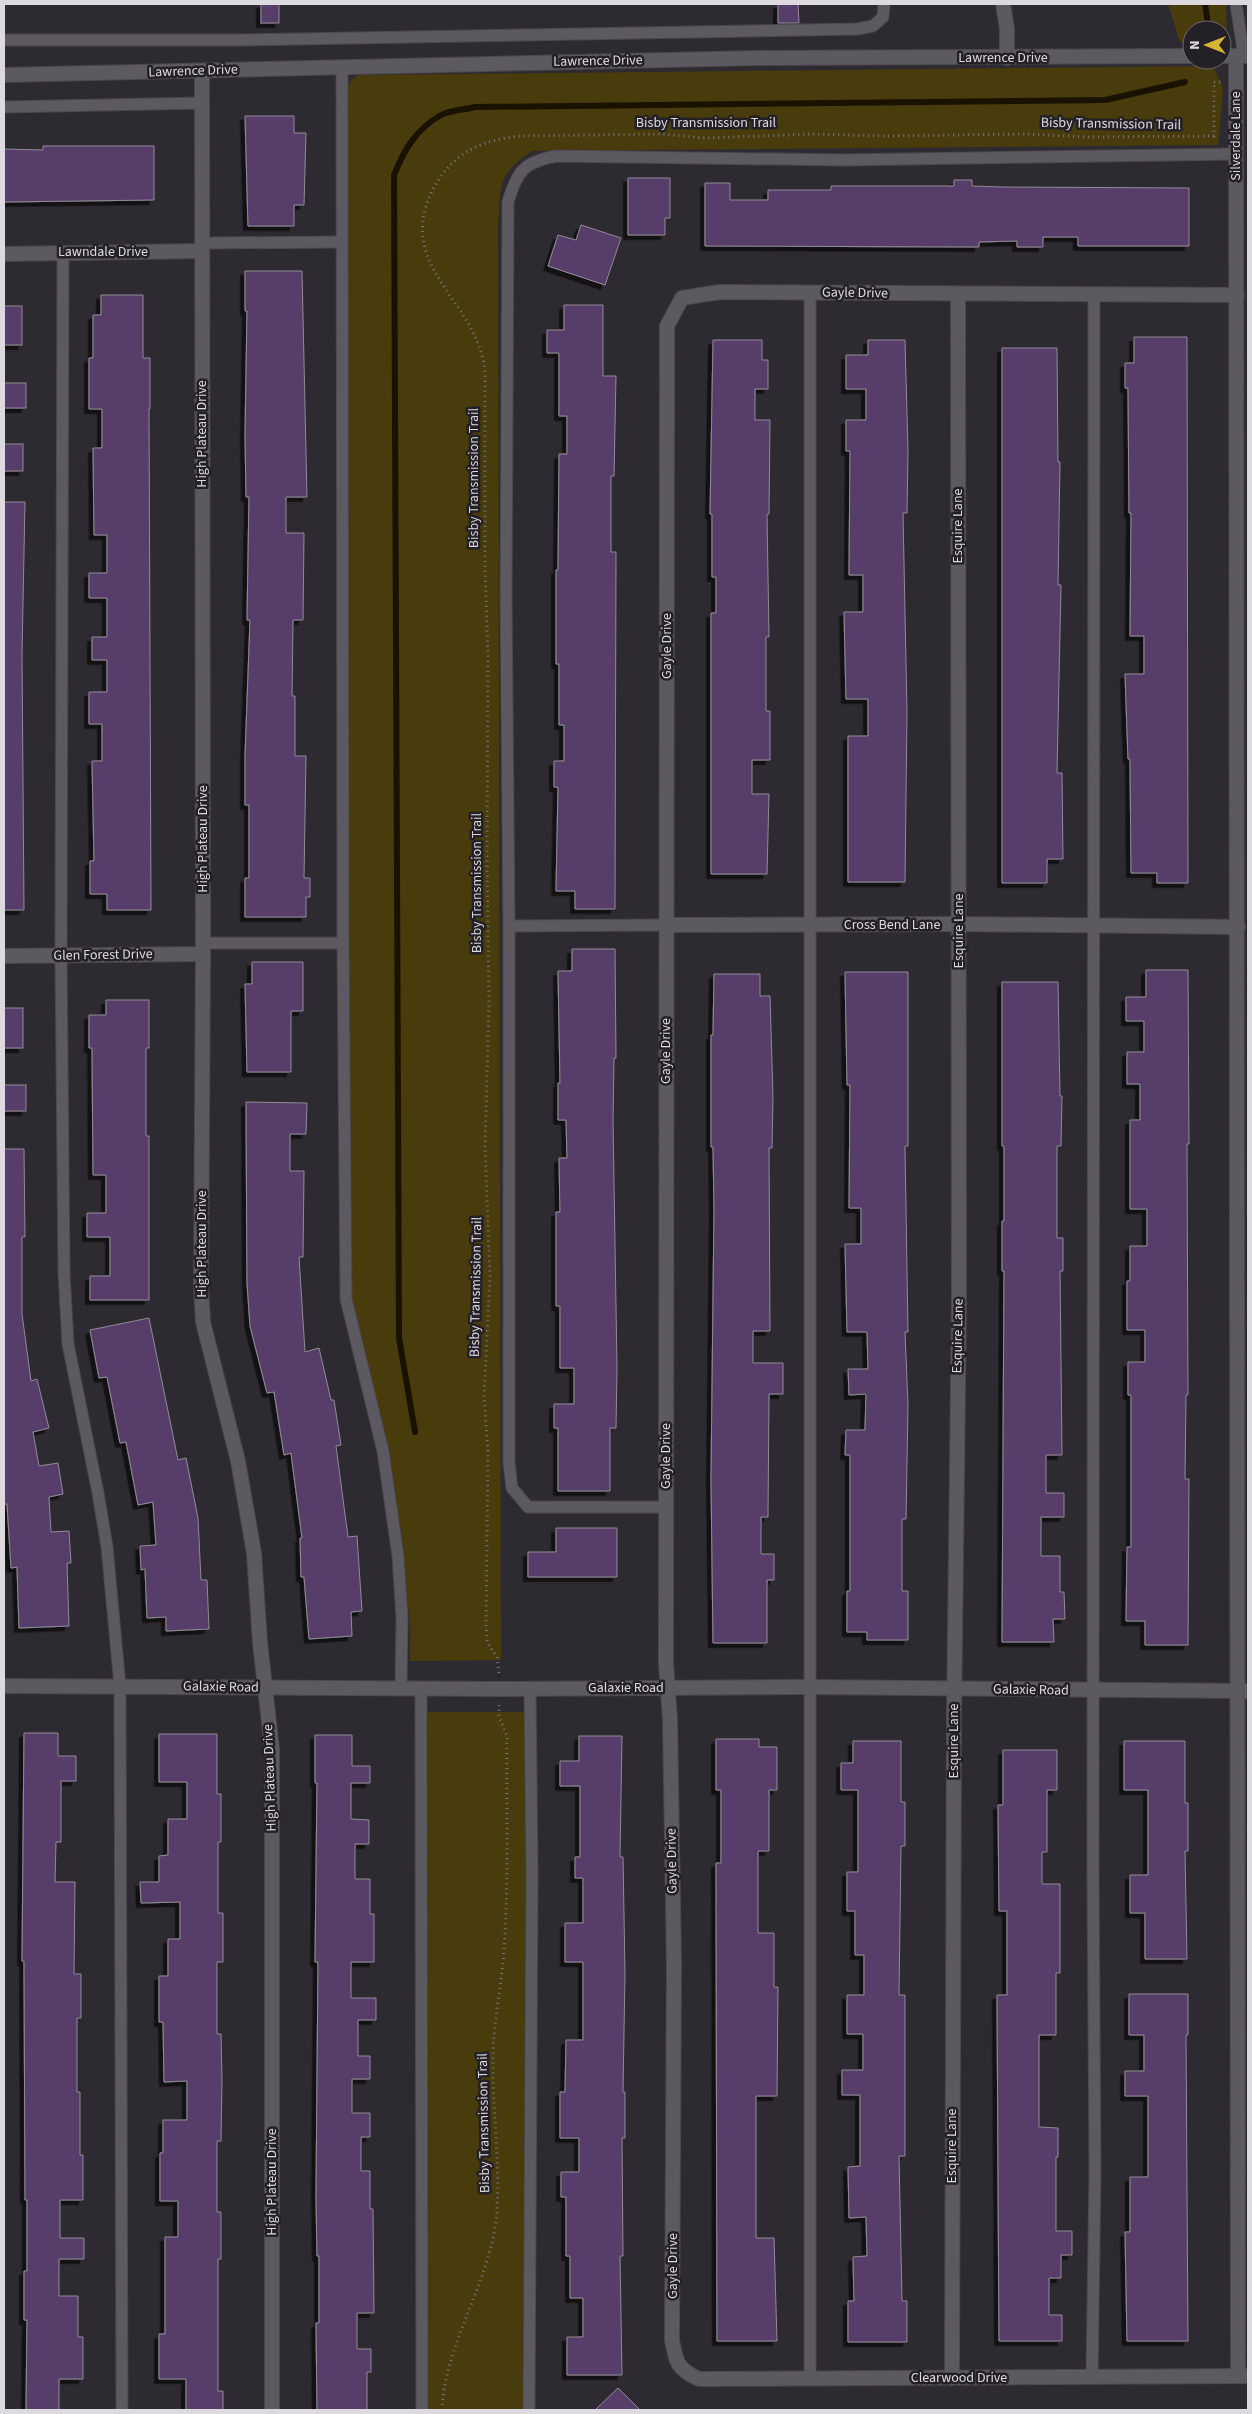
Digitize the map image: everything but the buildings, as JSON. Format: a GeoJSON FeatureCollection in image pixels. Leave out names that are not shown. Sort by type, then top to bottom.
{"type":"FeatureCollection","features":[{"type":"Feature","properties":{"kind":"street"},"geometry":{"type":"LineString","coordinates":[[1003,4],[1007,29],[1007,58]]}},
{"type":"Feature","properties":{"kind":"street","name":"Lawrence Drive"},"geometry":{"type":"LineString","coordinates":[[4,75],[756,58],[1182,56]]}},
{"type":"Feature","properties":{"kind":"street","name":"Silverdale Lane"},"geometry":{"type":"LineString","coordinates":[[1237,56],[1235,154],[1243,906],[1238,927],[1243,1691],[1243,2376]]}},
{"type":"Feature","properties":{"kind":"street","name":"High Plateau Drive"},"geometry":{"type":"LineString","coordinates":[[202,71],[203,949],[201,1278],[203,1322],[238,1461],[254,1553],[272,1749],[272,2410]]}},
{"type":"Feature","properties":{"kind":"street","name":"Lawndale Drive"},"geometry":{"type":"LineString","coordinates":[[4,254],[202,247]]}},
{"type":"Feature","properties":{"kind":"street","name":"Gayle Drive"},"geometry":{"type":"LineString","coordinates":[[677,2363],[672,2340],[674,1965],[666,1507],[667,326],[682,298],[720,292],[1237,295]]}},
{"type":"Feature","properties":{"kind":"street","name":"Esquire Lane"},"geometry":{"type":"LineString","coordinates":[[952,2378],[954,1689],[959,1301],[958,294]]}},
{"type":"Feature","properties":{"kind":"street","name":"Cross Bend Lane"},"geometry":{"type":"LineString","coordinates":[[666,925],[959,924],[1238,927]]}},
{"type":"Feature","properties":{"kind":"street","name":"Glen Forest Drive"},"geometry":{"type":"LineString","coordinates":[[4,956],[61,956],[203,949]]}},
{"type":"Feature","properties":{"kind":"street","name":"Galaxie Road"},"geometry":{"type":"LineString","coordinates":[[4,1686],[530,1689],[810,1687],[1243,1691]]}},
{"type":"Feature","properties":{"kind":"street","name":"Clearwood Drive"},"geometry":{"type":"LineString","coordinates":[[677,2363],[686,2374],[699,2380],[1243,2376]]}},
{"type":"Feature","properties":{"kind":"lane"},"geometry":{"type":"LineString","coordinates":[[4,40],[122,41],[857,29],[873,26],[883,17],[884,4]]}},
{"type":"Feature","properties":{"kind":"lane"},"geometry":{"type":"LineString","coordinates":[[1236,4],[1237,56]]}},
{"type":"Feature","properties":{"kind":"lane"},"geometry":{"type":"LineString","coordinates":[[342,66],[343,943],[346,1299],[383,1451],[398,1556],[402,1618],[401,1688]]}},
{"type":"Feature","properties":{"kind":"lane"},"geometry":{"type":"LineString","coordinates":[[4,107],[202,103]]}},
{"type":"Feature","properties":{"kind":"lane"},"geometry":{"type":"LineString","coordinates":[[666,1507],[528,1507],[512,1488],[509,1463],[509,926],[506,598],[508,202],[513,186],[520,172],[534,160],[556,156],[842,160],[1235,154]]}},
{"type":"Feature","properties":{"kind":"lane"},"geometry":{"type":"LineString","coordinates":[[202,247],[341,242]]}},
{"type":"Feature","properties":{"kind":"lane"},"geometry":{"type":"LineString","coordinates":[[63,252],[61,956],[64,1274],[68,1344],[103,1520],[112,1587],[120,1686],[122,2410]]}},
{"type":"Feature","properties":{"kind":"lane"},"geometry":{"type":"LineString","coordinates":[[810,292],[810,2379]]}},
{"type":"Feature","properties":{"kind":"lane"},"geometry":{"type":"LineString","coordinates":[[1092,2378],[1095,2171],[1094,294]]}},
{"type":"Feature","properties":{"kind":"lane"},"geometry":{"type":"LineString","coordinates":[[509,926],[666,925]]}},
{"type":"Feature","properties":{"kind":"lane"},"geometry":{"type":"LineString","coordinates":[[203,949],[343,943]]}},
{"type":"Feature","properties":{"kind":"lane"},"geometry":{"type":"LineString","coordinates":[[421,1688],[422,2410]]}},
{"type":"Feature","properties":{"kind":"lane"},"geometry":{"type":"LineString","coordinates":[[529,2410],[532,1884],[530,1689]]}},
{"type":"Feature","properties":{"kind":"path","name":"Bisby Transmission Trail"},"geometry":{"type":"LineString","coordinates":[[499,1670],[498,1658],[487,1642],[486,1626],[488,1451],[484,1396],[490,1268],[485,1147],[489,994],[485,373],[484,356],[478,339],[431,268],[426,253],[423,232],[426,210],[433,190],[444,171],[458,158],[476,146],[497,138],[520,136],[663,134],[705,138],[813,134],[888,136],[1024,134],[1092,137],[1214,136],[1214,82],[1236,82]]}},
{"type":"Feature","properties":{"kind":"path","name":"Bisby Transmission Trail"},"geometry":{"type":"LineString","coordinates":[[442,2410],[444,2383],[450,2359],[484,2272],[497,2212],[493,2067],[504,1943],[506,1746],[506,1731],[498,1717],[499,1709]]}},
{"type":"Feature","properties":{"kind":"shaded area"},"geometry":{"type":"Polygon","coordinates":[[[1168,4],[1226,4],[1226,20],[1182,20],[1182,42],[1180,42],[1168,4]]]}},
{"type":"Feature","properties":{"kind":"shaded area"},"geometry":{"type":"Polygon","coordinates":[[[1182,66],[1182,70],[1215,70],[1223,88],[1218,145],[532,151],[520,160],[506,175],[501,192],[498,228],[501,1660],[410,1661],[410,1621],[387,1446],[348,1295],[347,92],[350,81],[358,75],[1182,66]]]}},
{"type":"Feature","properties":{"kind":"shaded area"},"geometry":{"type":"Polygon","coordinates":[[[428,1712],[526,1712],[525,2410],[427,2410],[428,1712]]]}},
{"type":"Feature","properties":{"kind":"waterway"},"geometry":{"type":"LineString","coordinates":[[1205,4],[1207,20]]}},
{"type":"Feature","properties":{"kind":"waterway"},"geometry":{"type":"LineString","coordinates":[[415,1432],[399,1338],[394,175],[402,157],[412,141],[432,121],[445,113],[475,107],[1105,100],[1185,82]]}}]}
